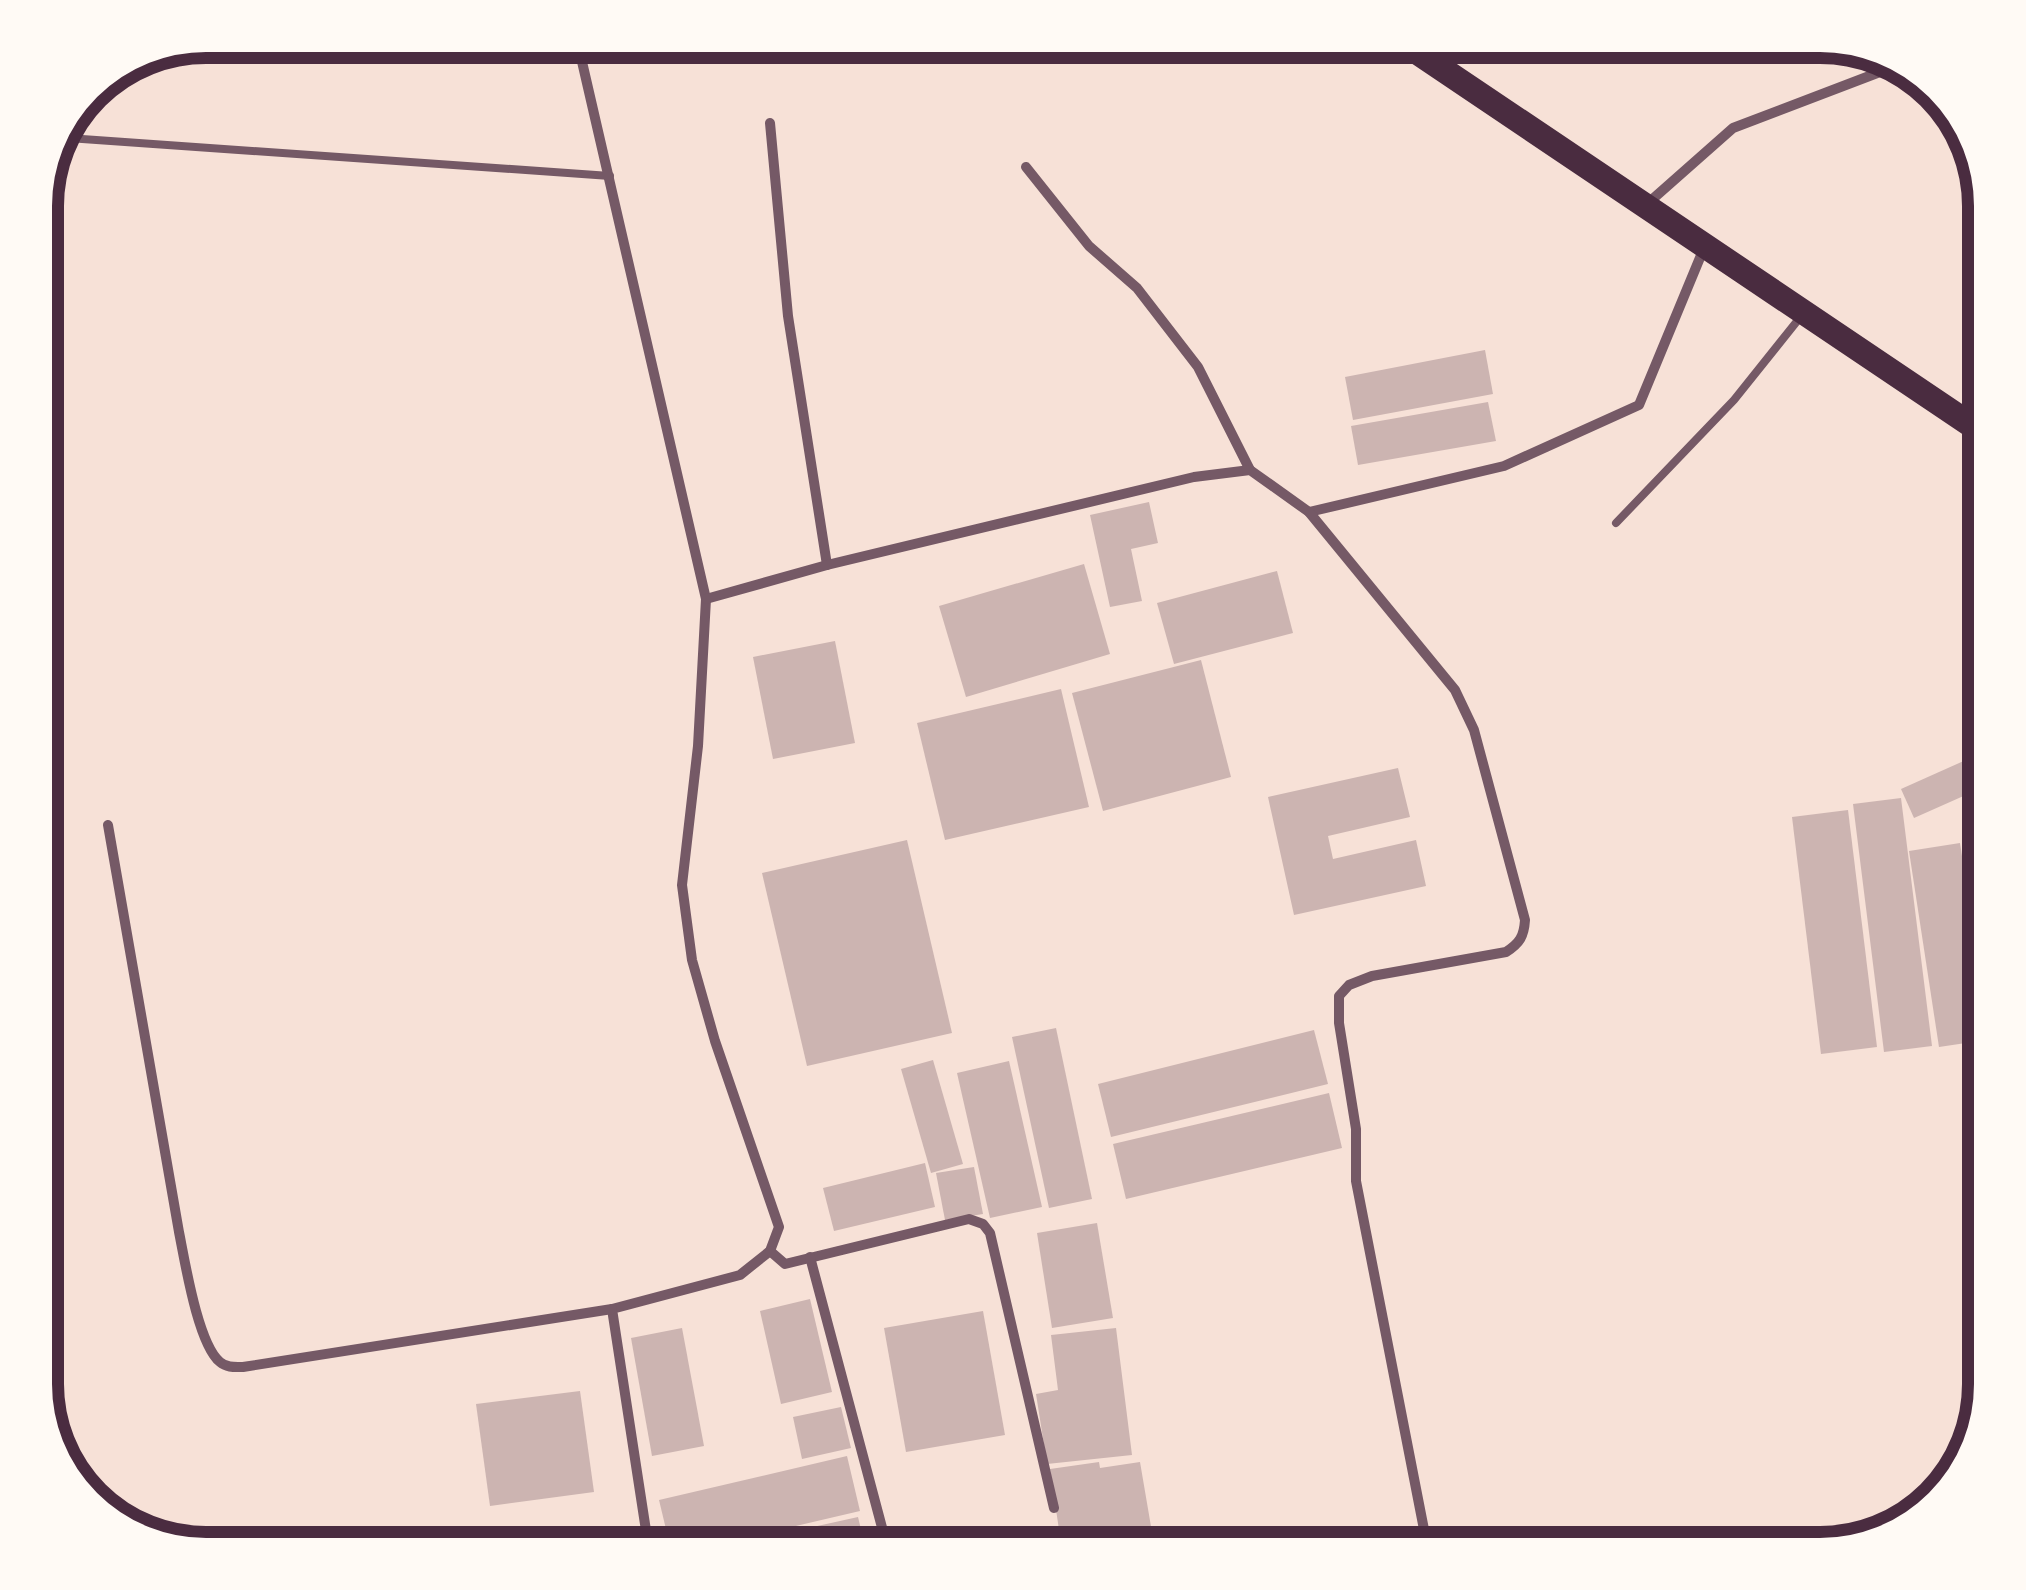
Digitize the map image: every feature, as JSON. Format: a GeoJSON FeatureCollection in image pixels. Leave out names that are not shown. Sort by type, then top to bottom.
{"type":"FeatureCollection","features":[{"type":"Feature","properties":{"kind":"main road"},"geometry":{"type":"LineString","coordinates":[[1426,58],[1968,423]]}},
{"type":"Feature","properties":{"kind":"street"},"geometry":{"type":"LineString","coordinates":[[108,824],[179,1232],[206,1343],[219,1362],[231,1368],[243,1367],[612,1308],[740,1275],[770,1251],[779,1227],[714,1041],[692,960],[682,885],[698,746],[706,599],[581,58]]}},
{"type":"Feature","properties":{"kind":"street"},"geometry":{"type":"LineString","coordinates":[[1646,205],[1732,128],[1882,71]]}},
{"type":"Feature","properties":{"kind":"street"},"geometry":{"type":"LineString","coordinates":[[770,124],[788,316],[826,565]]}},
{"type":"Feature","properties":{"kind":"street"},"geometry":{"type":"LineString","coordinates":[[1026,166],[1089,246],[1137,288],[1198,368],[1250,470],[1309,512],[1455,690],[1474,730],[1526,920],[1524,933],[1518,944],[1506,952],[1372,976],[1348,985],[1339,996],[1339,1022],[1356,1130],[1356,1181],[1424,1532]]}},
{"type":"Feature","properties":{"kind":"street"},"geometry":{"type":"LineString","coordinates":[[1309,512],[1504,466],[1639,406],[1705,244]]}},
{"type":"Feature","properties":{"kind":"street"},"geometry":{"type":"LineString","coordinates":[[706,599],[826,565],[1194,477],[1250,470]]}},
{"type":"Feature","properties":{"kind":"street"},"geometry":{"type":"LineString","coordinates":[[770,1251],[785,1264],[969,1219],[983,1224],[990,1232],[1054,1508]]}},
{"type":"Feature","properties":{"kind":"street"},"geometry":{"type":"LineString","coordinates":[[810,1257],[883,1532]]}},
{"type":"Feature","properties":{"kind":"street"},"geometry":{"type":"LineString","coordinates":[[612,1308],[646,1532]]}},
{"type":"Feature","properties":{"kind":"lane"},"geometry":{"type":"LineString","coordinates":[[74,138],[610,176]]}},
{"type":"Feature","properties":{"kind":"lane"},"geometry":{"type":"LineString","coordinates":[[1616,523],[1734,400],[1805,312]]}},
{"type":"Feature","properties":{"kind":"building"},"geometry":{"type":"Polygon","coordinates":[[[1485,350],[1493,394],[1353,420],[1345,377],[1485,350]]]}},
{"type":"Feature","properties":{"kind":"building"},"geometry":{"type":"Polygon","coordinates":[[[1488,402],[1496,441],[1358,465],[1351,426],[1488,402]]]}},
{"type":"Feature","properties":{"kind":"building"},"geometry":{"type":"Polygon","coordinates":[[[1149,502],[1158,543],[1131,549],[1142,601],[1110,607],[1090,515],[1149,502]]]}},
{"type":"Feature","properties":{"kind":"building"},"geometry":{"type":"Polygon","coordinates":[[[1084,564],[1110,654],[966,697],[939,606],[1084,564]]]}},
{"type":"Feature","properties":{"kind":"building"},"geometry":{"type":"Polygon","coordinates":[[[1277,571],[1293,633],[1174,664],[1157,603],[1277,571]]]}},
{"type":"Feature","properties":{"kind":"building"},"geometry":{"type":"Polygon","coordinates":[[[835,641],[855,743],[773,759],[753,657],[835,641]]]}},
{"type":"Feature","properties":{"kind":"building"},"geometry":{"type":"Polygon","coordinates":[[[1201,660],[1231,777],[1103,811],[1072,693],[1201,660]]]}},
{"type":"Feature","properties":{"kind":"building"},"geometry":{"type":"Polygon","coordinates":[[[1061,689],[1089,807],[945,840],[917,723],[1061,689]]]}},
{"type":"Feature","properties":{"kind":"building"},"geometry":{"type":"Polygon","coordinates":[[[1968,759],[1968,794],[1914,818],[1901,789],[1968,759]]]}},
{"type":"Feature","properties":{"kind":"building"},"geometry":{"type":"Polygon","coordinates":[[[1398,768],[1410,817],[1328,836],[1333,859],[1416,840],[1426,886],[1294,915],[1268,797],[1398,768]]]}},
{"type":"Feature","properties":{"kind":"building"},"geometry":{"type":"Polygon","coordinates":[[[1901,798],[1932,1046],[1884,1052],[1853,804],[1901,798]]]}},
{"type":"Feature","properties":{"kind":"building"},"geometry":{"type":"Polygon","coordinates":[[[1848,810],[1877,1047],[1821,1054],[1792,817],[1848,810]]]}},
{"type":"Feature","properties":{"kind":"building"},"geometry":{"type":"Polygon","coordinates":[[[907,840],[952,1033],[807,1066],[762,873],[907,840]]]}},
{"type":"Feature","properties":{"kind":"building"},"geometry":{"type":"Polygon","coordinates":[[[1960,843],[1968,895],[1968,1043],[1939,1047],[1909,851],[1960,843]]]}},
{"type":"Feature","properties":{"kind":"building"},"geometry":{"type":"Polygon","coordinates":[[[1056,1028],[1092,1199],[1049,1208],[1012,1037],[1056,1028]]]}},
{"type":"Feature","properties":{"kind":"building"},"geometry":{"type":"Polygon","coordinates":[[[1314,1030],[1328,1084],[1111,1137],[1098,1084],[1314,1030]]]}},
{"type":"Feature","properties":{"kind":"building"},"geometry":{"type":"Polygon","coordinates":[[[933,1060],[963,1164],[931,1173],[901,1069],[933,1060]]]}},
{"type":"Feature","properties":{"kind":"building"},"geometry":{"type":"Polygon","coordinates":[[[1009,1061],[1042,1207],[990,1218],[957,1073],[1009,1061]]]}},
{"type":"Feature","properties":{"kind":"building"},"geometry":{"type":"Polygon","coordinates":[[[1329,1093],[1342,1148],[1126,1199],[1113,1144],[1329,1093]]]}},
{"type":"Feature","properties":{"kind":"building"},"geometry":{"type":"Polygon","coordinates":[[[925,1163],[935,1207],[834,1231],[823,1188],[925,1163]]]}},
{"type":"Feature","properties":{"kind":"building"},"geometry":{"type":"Polygon","coordinates":[[[974,1167],[983,1214],[945,1220],[936,1173],[974,1167]]]}},
{"type":"Feature","properties":{"kind":"building"},"geometry":{"type":"Polygon","coordinates":[[[1097,1223],[1113,1318],[1052,1328],[1037,1233],[1097,1223]]]}},
{"type":"Feature","properties":{"kind":"building"},"geometry":{"type":"Polygon","coordinates":[[[810,1299],[832,1392],[781,1404],[760,1311],[810,1299]]]}},
{"type":"Feature","properties":{"kind":"building"},"geometry":{"type":"Polygon","coordinates":[[[983,1311],[1005,1435],[906,1452],[884,1328],[983,1311]]]}},
{"type":"Feature","properties":{"kind":"building"},"geometry":{"type":"Polygon","coordinates":[[[682,1328],[704,1446],[652,1456],[631,1338],[682,1328]]]}},
{"type":"Feature","properties":{"kind":"building"},"geometry":{"type":"Polygon","coordinates":[[[1116,1328],[1132,1455],[1047,1464],[1036,1394],[1058,1390],[1051,1335],[1116,1328]]]}},
{"type":"Feature","properties":{"kind":"building"},"geometry":{"type":"Polygon","coordinates":[[[580,1391],[594,1492],[490,1506],[476,1404],[580,1391]]]}},
{"type":"Feature","properties":{"kind":"building"},"geometry":{"type":"Polygon","coordinates":[[[841,1407],[851,1448],[802,1459],[793,1417],[841,1407]]]}},
{"type":"Feature","properties":{"kind":"building"},"geometry":{"type":"Polygon","coordinates":[[[847,1456],[860,1511],[770,1532],[667,1532],[659,1500],[847,1456]]]}},
{"type":"Feature","properties":{"kind":"building"},"geometry":{"type":"Polygon","coordinates":[[[1099,1462],[1100,1468],[1140,1462],[1152,1532],[1059,1532],[1050,1469],[1099,1462]]]}},
{"type":"Feature","properties":{"kind":"building"},"geometry":{"type":"Polygon","coordinates":[[[858,1517],[862,1532],[790,1532],[858,1517]]]}}]}
